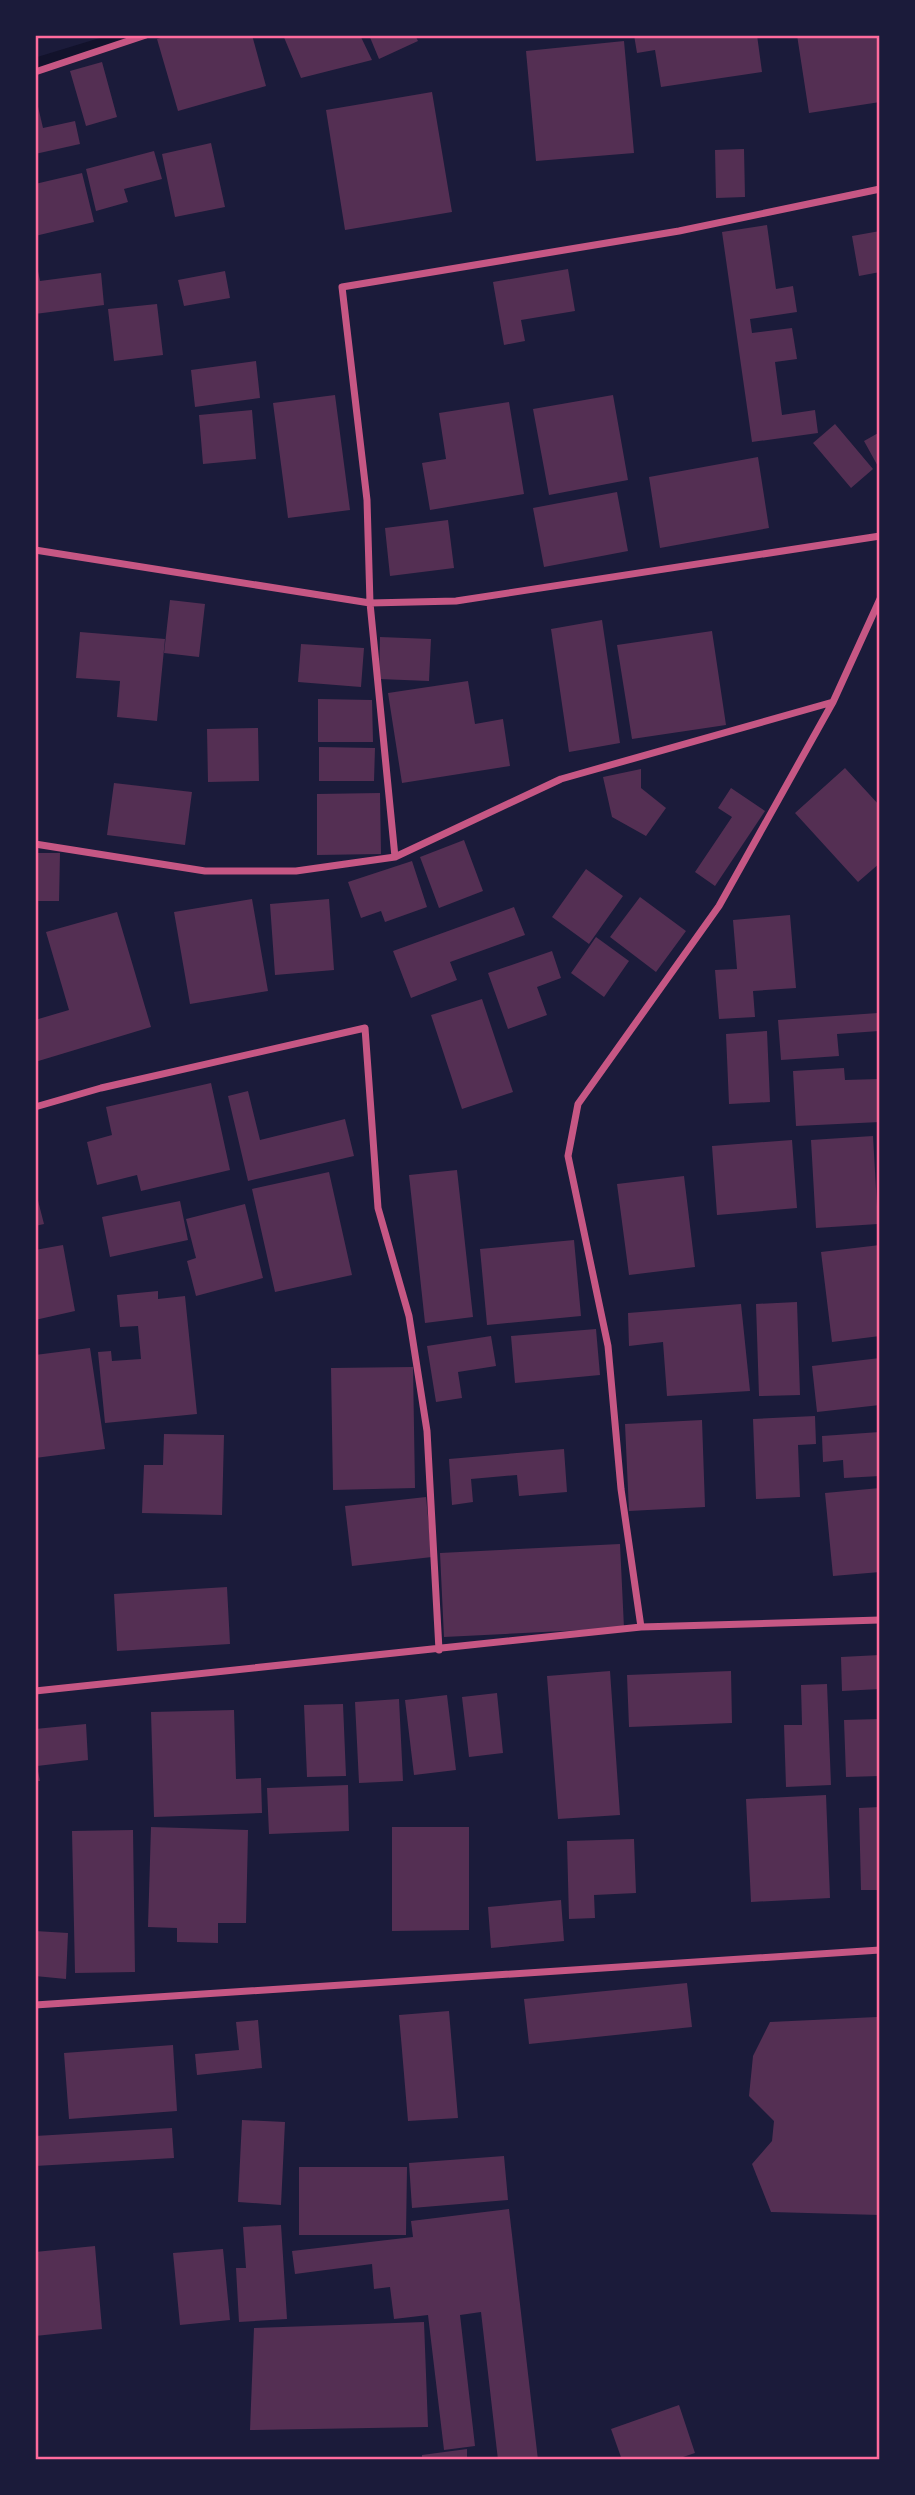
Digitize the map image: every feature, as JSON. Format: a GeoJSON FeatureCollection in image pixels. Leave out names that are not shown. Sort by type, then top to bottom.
{"type":"FeatureCollection","features":[{"type":"Feature","properties":{"kind":"street"},"geometry":{"type":"LineString","coordinates":[[35,72],[146,35]]}},
{"type":"Feature","properties":{"kind":"street"},"geometry":{"type":"LineString","coordinates":[[396,857],[370,603],[367,500],[342,287],[679,231],[880,189]]}},
{"type":"Feature","properties":{"kind":"street"},"geometry":{"type":"LineString","coordinates":[[35,550],[370,603],[456,601],[880,536]]}},
{"type":"Feature","properties":{"kind":"street"},"geometry":{"type":"LineString","coordinates":[[641,1627],[621,1489],[608,1346],[568,1156],[578,1104],[719,906],[833,702],[880,599]]}},
{"type":"Feature","properties":{"kind":"street"},"geometry":{"type":"LineString","coordinates":[[35,844],[205,871],[296,871],[396,857],[561,779],[833,702]]}},
{"type":"Feature","properties":{"kind":"street"},"geometry":{"type":"LineString","coordinates":[[35,1107],[102,1088],[365,1028],[379,1208],[409,1316],[427,1431],[439,1650]]}},
{"type":"Feature","properties":{"kind":"street"},"geometry":{"type":"LineString","coordinates":[[35,1691],[641,1627],[880,1620]]}},
{"type":"Feature","properties":{"kind":"street"},"geometry":{"type":"LineString","coordinates":[[35,2005],[880,1951]]}},
{"type":"Feature","properties":{"kind":"building"},"geometry":{"type":"Polygon","coordinates":[[[171,35],[252,35],[266,86],[178,111],[157,39],[171,35]]]}},
{"type":"Feature","properties":{"kind":"building"},"geometry":{"type":"Polygon","coordinates":[[[283,35],[360,35],[372,60],[301,78],[283,35]]]}},
{"type":"Feature","properties":{"kind":"building"},"geometry":{"type":"Polygon","coordinates":[[[369,35],[415,35],[418,41],[379,59],[369,35]]]}},
{"type":"Feature","properties":{"kind":"building"},"geometry":{"type":"Polygon","coordinates":[[[634,35],[757,35],[762,72],[661,87],[655,50],[637,53],[634,35]]]}},
{"type":"Feature","properties":{"kind":"building"},"geometry":{"type":"Polygon","coordinates":[[[797,35],[880,35],[880,102],[809,113],[797,35]]]}},
{"type":"Feature","properties":{"kind":"building"},"geometry":{"type":"Polygon","coordinates":[[[624,41],[634,153],[536,161],[526,51],[624,41]]]}},
{"type":"Feature","properties":{"kind":"building"},"geometry":{"type":"Polygon","coordinates":[[[102,62],[117,117],[86,126],[70,71],[102,62]]]}},
{"type":"Feature","properties":{"kind":"building"},"geometry":{"type":"Polygon","coordinates":[[[432,92],[452,212],[345,230],[326,110],[432,92]]]}},
{"type":"Feature","properties":{"kind":"building"},"geometry":{"type":"Polygon","coordinates":[[[36,98],[43,128],[75,121],[80,144],[35,154],[36,98]]]}},
{"type":"Feature","properties":{"kind":"building"},"geometry":{"type":"Polygon","coordinates":[[[211,143],[225,207],[175,217],[162,154],[211,143]]]}},
{"type":"Feature","properties":{"kind":"building"},"geometry":{"type":"Polygon","coordinates":[[[744,149],[745,197],[716,198],[715,150],[744,149]]]}},
{"type":"Feature","properties":{"kind":"building"},"geometry":{"type":"Polygon","coordinates":[[[154,151],[162,179],[124,189],[128,202],[96,211],[86,169],[154,151]]]}},
{"type":"Feature","properties":{"kind":"building"},"geometry":{"type":"Polygon","coordinates":[[[82,173],[94,222],[35,236],[35,184],[82,173]]]}},
{"type":"Feature","properties":{"kind":"building"},"geometry":{"type":"Polygon","coordinates":[[[767,225],[776,289],[793,286],[797,312],[750,319],[752,333],[792,328],[797,359],[775,362],[782,415],[815,410],[818,433],[752,442],[722,232],[767,225]]]}},
{"type":"Feature","properties":{"kind":"building"},"geometry":{"type":"Polygon","coordinates":[[[880,231],[880,272],[859,276],[852,236],[880,231]]]}},
{"type":"Feature","properties":{"kind":"building"},"geometry":{"type":"Polygon","coordinates":[[[35,256],[40,281],[101,273],[104,305],[35,314],[35,256]]]}},
{"type":"Feature","properties":{"kind":"building"},"geometry":{"type":"Polygon","coordinates":[[[568,269],[575,311],[521,320],[525,341],[504,345],[493,282],[568,269]]]}},
{"type":"Feature","properties":{"kind":"building"},"geometry":{"type":"Polygon","coordinates":[[[225,271],[230,298],[184,306],[178,280],[225,271]]]}},
{"type":"Feature","properties":{"kind":"building"},"geometry":{"type":"Polygon","coordinates":[[[157,304],[163,355],[114,361],[108,309],[157,304]]]}},
{"type":"Feature","properties":{"kind":"building"},"geometry":{"type":"Polygon","coordinates":[[[256,361],[260,398],[195,407],[191,370],[256,361]]]}},
{"type":"Feature","properties":{"kind":"building"},"geometry":{"type":"Polygon","coordinates":[[[335,395],[350,510],[288,518],[273,403],[335,395]]]}},
{"type":"Feature","properties":{"kind":"building"},"geometry":{"type":"Polygon","coordinates":[[[613,395],[628,480],[549,495],[533,409],[613,395]]]}},
{"type":"Feature","properties":{"kind":"building"},"geometry":{"type":"Polygon","coordinates":[[[509,402],[524,494],[430,510],[422,463],[446,459],[439,413],[509,402]]]}},
{"type":"Feature","properties":{"kind":"building"},"geometry":{"type":"Polygon","coordinates":[[[252,410],[256,459],[203,464],[199,415],[252,410]]]}},
{"type":"Feature","properties":{"kind":"building"},"geometry":{"type":"Polygon","coordinates":[[[835,424],[873,469],[851,488],[813,443],[835,424]]]}},
{"type":"Feature","properties":{"kind":"building"},"geometry":{"type":"Polygon","coordinates":[[[880,432],[880,470],[864,441],[880,432]]]}},
{"type":"Feature","properties":{"kind":"building"},"geometry":{"type":"Polygon","coordinates":[[[758,457],[769,528],[660,548],[649,477],[758,457]]]}},
{"type":"Feature","properties":{"kind":"building"},"geometry":{"type":"Polygon","coordinates":[[[617,492],[628,551],[544,567],[533,508],[617,492]]]}},
{"type":"Feature","properties":{"kind":"building"},"geometry":{"type":"Polygon","coordinates":[[[448,520],[454,568],[390,576],[385,528],[448,520]]]}},
{"type":"Feature","properties":{"kind":"building"},"geometry":{"type":"Polygon","coordinates":[[[170,600],[205,604],[199,657],[164,653],[170,600]]]}},
{"type":"Feature","properties":{"kind":"building"},"geometry":{"type":"Polygon","coordinates":[[[602,620],[620,743],[569,752],[551,629],[602,620]]]}},
{"type":"Feature","properties":{"kind":"building"},"geometry":{"type":"Polygon","coordinates":[[[712,631],[726,725],[632,739],[617,645],[712,631]]]}},
{"type":"Feature","properties":{"kind":"building"},"geometry":{"type":"Polygon","coordinates":[[[80,632],[165,639],[157,721],[117,717],[120,681],[76,678],[80,632]]]}},
{"type":"Feature","properties":{"kind":"building"},"geometry":{"type":"Polygon","coordinates":[[[380,637],[431,639],[429,681],[379,679],[380,637]]]}},
{"type":"Feature","properties":{"kind":"building"},"geometry":{"type":"Polygon","coordinates":[[[301,644],[364,648],[361,687],[298,682],[301,644]]]}},
{"type":"Feature","properties":{"kind":"building"},"geometry":{"type":"Polygon","coordinates":[[[468,681],[475,724],[503,719],[510,766],[402,783],[388,693],[468,681]]]}},
{"type":"Feature","properties":{"kind":"building"},"geometry":{"type":"Polygon","coordinates":[[[318,699],[372,700],[373,742],[318,742],[318,699]]]}},
{"type":"Feature","properties":{"kind":"building"},"geometry":{"type":"Polygon","coordinates":[[[258,728],[259,781],[208,782],[207,729],[258,728]]]}},
{"type":"Feature","properties":{"kind":"building"},"geometry":{"type":"Polygon","coordinates":[[[319,747],[375,748],[374,781],[319,781],[319,747]]]}},
{"type":"Feature","properties":{"kind":"building"},"geometry":{"type":"Polygon","coordinates":[[[845,768],[880,806],[880,863],[858,882],[795,813],[845,768]]]}},
{"type":"Feature","properties":{"kind":"building"},"geometry":{"type":"Polygon","coordinates":[[[641,769],[641,788],[666,808],[646,836],[612,817],[603,777],[641,769]]]}},
{"type":"Feature","properties":{"kind":"building"},"geometry":{"type":"Polygon","coordinates":[[[114,783],[192,792],[185,845],[107,835],[114,783]]]}},
{"type":"Feature","properties":{"kind":"building"},"geometry":{"type":"Polygon","coordinates":[[[731,788],[765,811],[715,886],[695,872],[732,817],[718,808],[731,788]]]}},
{"type":"Feature","properties":{"kind":"building"},"geometry":{"type":"Polygon","coordinates":[[[380,793],[381,854],[317,855],[317,794],[380,793]]]}},
{"type":"Feature","properties":{"kind":"building"},"geometry":{"type":"Polygon","coordinates":[[[464,840],[483,891],[439,908],[420,857],[464,840]]]}},
{"type":"Feature","properties":{"kind":"building"},"geometry":{"type":"Polygon","coordinates":[[[35,853],[60,853],[59,901],[35,901],[35,853]]]}},
{"type":"Feature","properties":{"kind":"building"},"geometry":{"type":"Polygon","coordinates":[[[412,861],[427,907],[385,922],[381,911],[361,918],[348,882],[412,861]]]}},
{"type":"Feature","properties":{"kind":"building"},"geometry":{"type":"Polygon","coordinates":[[[586,869],[623,896],[589,944],[552,917],[586,869]]]}},
{"type":"Feature","properties":{"kind":"building"},"geometry":{"type":"Polygon","coordinates":[[[640,897],[686,931],[656,972],[610,937],[640,897]]]}},
{"type":"Feature","properties":{"kind":"building"},"geometry":{"type":"Polygon","coordinates":[[[252,899],[268,991],[190,1004],[174,912],[252,899]]]}},
{"type":"Feature","properties":{"kind":"building"},"geometry":{"type":"Polygon","coordinates":[[[329,899],[334,970],[275,975],[270,904],[329,899]]]}},
{"type":"Feature","properties":{"kind":"building"},"geometry":{"type":"Polygon","coordinates":[[[514,907],[525,935],[450,962],[457,980],[411,998],[393,951],[514,907]]]}},
{"type":"Feature","properties":{"kind":"building"},"geometry":{"type":"Polygon","coordinates":[[[117,912],[151,1027],[35,1062],[35,1020],[69,1010],[46,932],[117,912]]]}},
{"type":"Feature","properties":{"kind":"building"},"geometry":{"type":"Polygon","coordinates":[[[790,915],[796,988],[753,991],[755,1017],[719,1019],[715,970],[737,969],[733,920],[790,915]]]}},
{"type":"Feature","properties":{"kind":"building"},"geometry":{"type":"Polygon","coordinates":[[[596,937],[629,961],[604,997],[571,973],[596,937]]]}},
{"type":"Feature","properties":{"kind":"building"},"geometry":{"type":"Polygon","coordinates":[[[552,951],[561,978],[537,987],[547,1015],[508,1029],[488,973],[552,951]]]}},
{"type":"Feature","properties":{"kind":"building"},"geometry":{"type":"Polygon","coordinates":[[[482,999],[513,1092],[462,1109],[431,1015],[482,999]]]}},
{"type":"Feature","properties":{"kind":"building"},"geometry":{"type":"Polygon","coordinates":[[[878,1013],[879,1031],[837,1034],[839,1056],[781,1060],[778,1020],[878,1013]]]}},
{"type":"Feature","properties":{"kind":"building"},"geometry":{"type":"Polygon","coordinates":[[[767,1031],[770,1102],[729,1104],[726,1034],[767,1031]]]}},
{"type":"Feature","properties":{"kind":"building"},"geometry":{"type":"Polygon","coordinates":[[[844,1068],[845,1080],[879,1079],[880,1122],[796,1126],[793,1071],[844,1068]]]}},
{"type":"Feature","properties":{"kind":"building"},"geometry":{"type":"Polygon","coordinates":[[[211,1083],[230,1170],[141,1191],[137,1175],[97,1185],[87,1142],[112,1135],[106,1107],[211,1083]]]}},
{"type":"Feature","properties":{"kind":"building"},"geometry":{"type":"Polygon","coordinates":[[[248,1091],[260,1140],[345,1119],[354,1156],[248,1181],[228,1096],[248,1091]]]}},
{"type":"Feature","properties":{"kind":"building"},"geometry":{"type":"Polygon","coordinates":[[[873,1136],[878,1224],[816,1228],[811,1140],[873,1136]]]}},
{"type":"Feature","properties":{"kind":"building"},"geometry":{"type":"Polygon","coordinates":[[[792,1140],[797,1208],[717,1215],[712,1146],[792,1140]]]}},
{"type":"Feature","properties":{"kind":"building"},"geometry":{"type":"Polygon","coordinates":[[[457,1170],[473,1317],[425,1323],[409,1175],[457,1170]]]}},
{"type":"Feature","properties":{"kind":"building"},"geometry":{"type":"Polygon","coordinates":[[[329,1172],[352,1275],[275,1292],[252,1189],[329,1172]]]}},
{"type":"Feature","properties":{"kind":"building"},"geometry":{"type":"Polygon","coordinates":[[[684,1176],[695,1267],[629,1275],[617,1184],[684,1176]]]}},
{"type":"Feature","properties":{"kind":"building"},"geometry":{"type":"Polygon","coordinates":[[[35,1189],[44,1224],[35,1226],[35,1189]]]}},
{"type":"Feature","properties":{"kind":"building"},"geometry":{"type":"Polygon","coordinates":[[[180,1201],[188,1240],[110,1257],[102,1217],[180,1201]]]}},
{"type":"Feature","properties":{"kind":"building"},"geometry":{"type":"Polygon","coordinates":[[[245,1204],[263,1278],[196,1296],[187,1261],[196,1258],[186,1219],[245,1204]]]}},
{"type":"Feature","properties":{"kind":"building"},"geometry":{"type":"Polygon","coordinates":[[[574,1240],[581,1316],[487,1325],[480,1249],[574,1240]]]}},
{"type":"Feature","properties":{"kind":"building"},"geometry":{"type":"Polygon","coordinates":[[[63,1245],[75,1311],[35,1320],[35,1250],[63,1245]]]}},
{"type":"Feature","properties":{"kind":"building"},"geometry":{"type":"Polygon","coordinates":[[[880,1245],[880,1336],[832,1342],[821,1252],[880,1245]]]}},
{"type":"Feature","properties":{"kind":"building"},"geometry":{"type":"Polygon","coordinates":[[[158,1291],[158,1299],[185,1296],[197,1414],[105,1423],[98,1352],[111,1351],[112,1361],[141,1359],[138,1326],[120,1327],[117,1295],[158,1291]]]}},
{"type":"Feature","properties":{"kind":"building"},"geometry":{"type":"Polygon","coordinates":[[[797,1302],[800,1395],[759,1396],[756,1304],[797,1302]]]}},
{"type":"Feature","properties":{"kind":"building"},"geometry":{"type":"Polygon","coordinates":[[[741,1304],[750,1391],[667,1396],[663,1342],[629,1346],[628,1313],[741,1304]]]}},
{"type":"Feature","properties":{"kind":"building"},"geometry":{"type":"Polygon","coordinates":[[[596,1329],[600,1375],[515,1383],[511,1336],[596,1329]]]}},
{"type":"Feature","properties":{"kind":"building"},"geometry":{"type":"Polygon","coordinates":[[[491,1336],[496,1366],[458,1372],[462,1398],[436,1402],[427,1346],[491,1336]]]}},
{"type":"Feature","properties":{"kind":"building"},"geometry":{"type":"Polygon","coordinates":[[[90,1348],[105,1449],[35,1458],[35,1355],[90,1348]]]}},
{"type":"Feature","properties":{"kind":"building"},"geometry":{"type":"Polygon","coordinates":[[[880,1358],[880,1405],[817,1412],[812,1366],[880,1358]]]}},
{"type":"Feature","properties":{"kind":"building"},"geometry":{"type":"Polygon","coordinates":[[[413,1367],[415,1488],[333,1490],[331,1368],[413,1367]]]}},
{"type":"Feature","properties":{"kind":"building"},"geometry":{"type":"Polygon","coordinates":[[[815,1416],[816,1444],[798,1445],[800,1497],[756,1499],[753,1419],[815,1416]]]}},
{"type":"Feature","properties":{"kind":"building"},"geometry":{"type":"Polygon","coordinates":[[[702,1420],[705,1507],[629,1511],[625,1424],[702,1420]]]}},
{"type":"Feature","properties":{"kind":"building"},"geometry":{"type":"Polygon","coordinates":[[[880,1432],[880,1476],[844,1478],[843,1460],[823,1462],[822,1436],[880,1432]]]}},
{"type":"Feature","properties":{"kind":"building"},"geometry":{"type":"Polygon","coordinates":[[[164,1434],[224,1435],[222,1515],[142,1513],[144,1465],[163,1465],[164,1434]]]}},
{"type":"Feature","properties":{"kind":"building"},"geometry":{"type":"Polygon","coordinates":[[[564,1449],[567,1492],[519,1496],[517,1475],[471,1479],[473,1502],[452,1505],[449,1459],[564,1449]]]}},
{"type":"Feature","properties":{"kind":"building"},"geometry":{"type":"Polygon","coordinates":[[[880,1488],[880,1572],[833,1576],[825,1493],[880,1488]]]}},
{"type":"Feature","properties":{"kind":"building"},"geometry":{"type":"Polygon","coordinates":[[[426,1497],[432,1557],[352,1566],[345,1506],[426,1497]]]}},
{"type":"Feature","properties":{"kind":"building"},"geometry":{"type":"Polygon","coordinates":[[[620,1544],[624,1628],[444,1637],[440,1553],[620,1544]]]}},
{"type":"Feature","properties":{"kind":"building"},"geometry":{"type":"Polygon","coordinates":[[[227,1587],[230,1644],[117,1651],[114,1594],[227,1587]]]}},
{"type":"Feature","properties":{"kind":"building"},"geometry":{"type":"Polygon","coordinates":[[[880,1655],[880,1689],[842,1691],[841,1657],[880,1655]]]}},
{"type":"Feature","properties":{"kind":"building"},"geometry":{"type":"Polygon","coordinates":[[[610,1671],[620,1815],[558,1819],[547,1676],[610,1671]]]}},
{"type":"Feature","properties":{"kind":"building"},"geometry":{"type":"Polygon","coordinates":[[[731,1671],[732,1723],[629,1727],[627,1675],[731,1671]]]}},
{"type":"Feature","properties":{"kind":"building"},"geometry":{"type":"Polygon","coordinates":[[[827,1684],[831,1785],[786,1787],[784,1725],[802,1725],[801,1685],[827,1684]]]}},
{"type":"Feature","properties":{"kind":"building"},"geometry":{"type":"Polygon","coordinates":[[[497,1693],[503,1753],[469,1757],[462,1697],[497,1693]]]}},
{"type":"Feature","properties":{"kind":"building"},"geometry":{"type":"Polygon","coordinates":[[[447,1695],[456,1770],[414,1775],[405,1700],[447,1695]]]}},
{"type":"Feature","properties":{"kind":"building"},"geometry":{"type":"Polygon","coordinates":[[[399,1699],[403,1781],[359,1783],[355,1702],[399,1699]]]}},
{"type":"Feature","properties":{"kind":"building"},"geometry":{"type":"Polygon","coordinates":[[[343,1704],[346,1776],[307,1777],[304,1705],[343,1704]]]}},
{"type":"Feature","properties":{"kind":"building"},"geometry":{"type":"Polygon","coordinates":[[[234,1710],[236,1779],[261,1778],[262,1813],[154,1817],[151,1712],[234,1710]]]}},
{"type":"Feature","properties":{"kind":"building"},"geometry":{"type":"Polygon","coordinates":[[[880,1719],[880,1776],[846,1777],[844,1720],[880,1719]]]}},
{"type":"Feature","properties":{"kind":"building"},"geometry":{"type":"Polygon","coordinates":[[[86,1724],[88,1760],[37,1766],[40,1781],[35,1781],[35,1729],[86,1724]]]}},
{"type":"Feature","properties":{"kind":"building"},"geometry":{"type":"Polygon","coordinates":[[[348,1785],[349,1831],[269,1834],[267,1788],[348,1785]]]}},
{"type":"Feature","properties":{"kind":"building"},"geometry":{"type":"Polygon","coordinates":[[[826,1795],[830,1898],[751,1902],[746,1799],[826,1795]]]}},
{"type":"Feature","properties":{"kind":"building"},"geometry":{"type":"Polygon","coordinates":[[[880,1807],[880,1890],[861,1890],[859,1808],[880,1807]]]}},
{"type":"Feature","properties":{"kind":"building"},"geometry":{"type":"Polygon","coordinates":[[[151,1827],[248,1830],[246,1923],[218,1923],[218,1943],[177,1942],[177,1928],[148,1927],[151,1827]]]}},
{"type":"Feature","properties":{"kind":"building"},"geometry":{"type":"Polygon","coordinates":[[[392,1827],[469,1827],[469,1930],[392,1931],[392,1827]]]}},
{"type":"Feature","properties":{"kind":"building"},"geometry":{"type":"Polygon","coordinates":[[[133,1830],[135,1972],[75,1973],[72,1831],[133,1830]]]}},
{"type":"Feature","properties":{"kind":"building"},"geometry":{"type":"Polygon","coordinates":[[[634,1839],[636,1893],[594,1895],[595,1918],[569,1919],[567,1841],[634,1839]]]}},
{"type":"Feature","properties":{"kind":"building"},"geometry":{"type":"Polygon","coordinates":[[[561,1900],[564,1941],[491,1948],[488,1907],[561,1900]]]}},
{"type":"Feature","properties":{"kind":"building"},"geometry":{"type":"Polygon","coordinates":[[[35,1931],[68,1933],[66,1979],[35,1976],[35,1931]]]}},
{"type":"Feature","properties":{"kind":"building"},"geometry":{"type":"Polygon","coordinates":[[[687,1983],[692,2027],[529,2044],[524,1999],[687,1983]]]}},
{"type":"Feature","properties":{"kind":"building"},"geometry":{"type":"Polygon","coordinates":[[[449,2011],[458,2118],[408,2121],[399,2015],[449,2011]]]}},
{"type":"Feature","properties":{"kind":"building"},"geometry":{"type":"Polygon","coordinates":[[[877,2017],[880,2215],[771,2212],[752,2164],[772,2141],[774,2121],[749,2096],[753,2056],[770,2022],[877,2017]]]}},
{"type":"Feature","properties":{"kind":"building"},"geometry":{"type":"Polygon","coordinates":[[[258,2020],[262,2068],[197,2075],[195,2054],[239,2050],[236,2022],[258,2020]]]}},
{"type":"Feature","properties":{"kind":"building"},"geometry":{"type":"Polygon","coordinates":[[[173,2045],[177,2111],[69,2119],[64,2053],[173,2045]]]}},
{"type":"Feature","properties":{"kind":"building"},"geometry":{"type":"Polygon","coordinates":[[[242,2120],[285,2122],[281,2205],[238,2202],[242,2120]]]}},
{"type":"Feature","properties":{"kind":"building"},"geometry":{"type":"Polygon","coordinates":[[[172,2128],[174,2158],[35,2166],[35,2136],[172,2128]]]}},
{"type":"Feature","properties":{"kind":"building"},"geometry":{"type":"Polygon","coordinates":[[[504,2156],[508,2200],[412,2208],[409,2163],[504,2156]]]}},
{"type":"Feature","properties":{"kind":"building"},"geometry":{"type":"Polygon","coordinates":[[[299,2167],[407,2167],[406,2235],[299,2235],[299,2167]]]}},
{"type":"Feature","properties":{"kind":"building"},"geometry":{"type":"Polygon","coordinates":[[[509,2209],[538,2460],[498,2460],[481,2312],[460,2315],[475,2446],[444,2450],[428,2315],[394,2319],[390,2287],[374,2289],[372,2264],[295,2274],[292,2251],[413,2237],[411,2221],[509,2209]]]}},
{"type":"Feature","properties":{"kind":"building"},"geometry":{"type":"Polygon","coordinates":[[[281,2225],[287,2319],[239,2322],[236,2268],[246,2268],[243,2227],[281,2225]]]}},
{"type":"Feature","properties":{"kind":"building"},"geometry":{"type":"Polygon","coordinates":[[[95,2246],[102,2329],[35,2336],[35,2252],[95,2246]]]}},
{"type":"Feature","properties":{"kind":"building"},"geometry":{"type":"Polygon","coordinates":[[[223,2249],[230,2320],[180,2325],[173,2253],[223,2249]]]}},
{"type":"Feature","properties":{"kind":"building"},"geometry":{"type":"Polygon","coordinates":[[[424,2322],[428,2427],[250,2430],[254,2328],[424,2322]]]}},
{"type":"Feature","properties":{"kind":"building"},"geometry":{"type":"Polygon","coordinates":[[[679,2405],[695,2453],[674,2460],[622,2460],[611,2429],[679,2405]]]}},
{"type":"Feature","properties":{"kind":"building"},"geometry":{"type":"Polygon","coordinates":[[[467,2449],[467,2460],[422,2460],[422,2455],[467,2449]]]}},
{"type":"Feature","properties":{"kind":"waterway"},"geometry":{"type":"LineString","coordinates":[[35,64],[130,35]]}}]}
